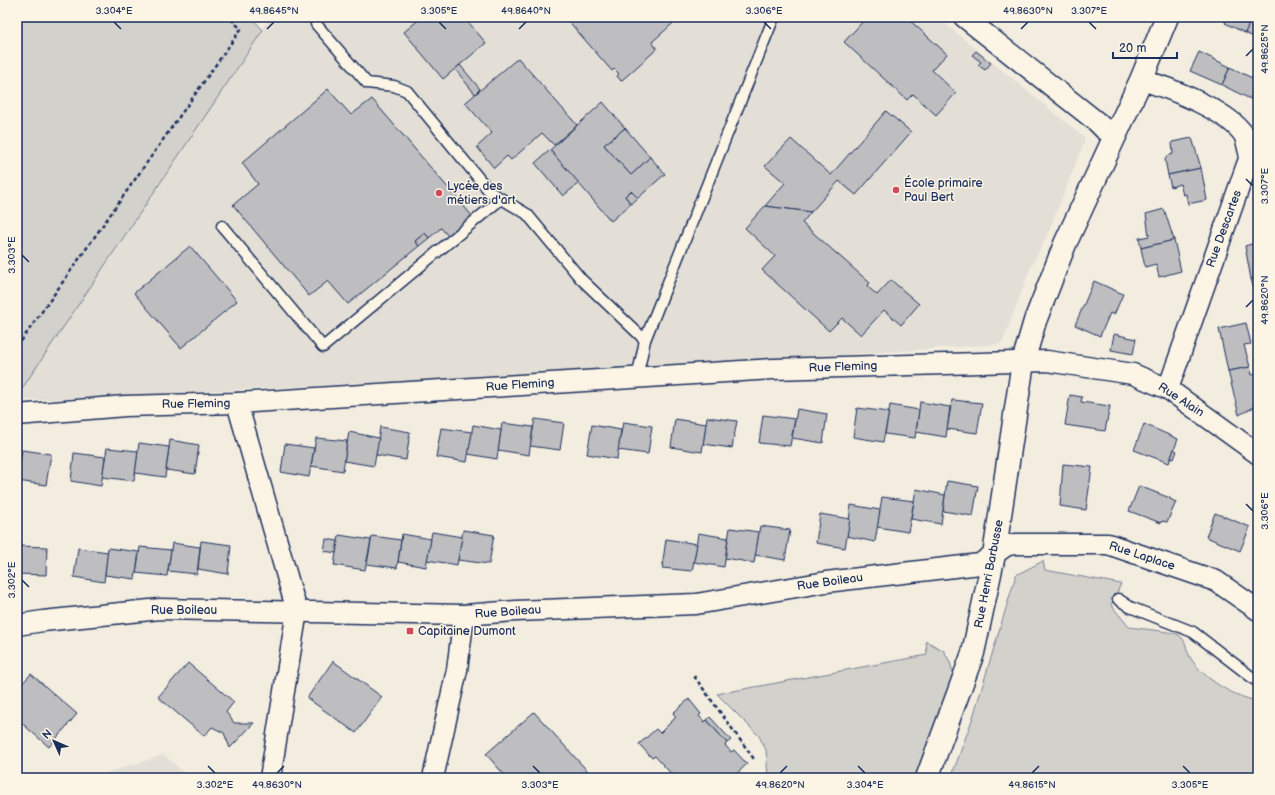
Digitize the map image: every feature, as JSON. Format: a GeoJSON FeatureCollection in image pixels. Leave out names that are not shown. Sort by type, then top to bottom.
{"type":"FeatureCollection","features":[{"type":"Feature","properties":{"kind":"street"},"geometry":{"type":"LineString","coordinates":[[964,17],[1097,122],[1105,130],[1117,129]]}},
{"type":"Feature","properties":{"kind":"street"},"geometry":{"type":"LineString","coordinates":[[1141,80],[1167,17]]}},
{"type":"Feature","properties":{"kind":"street","name":"Rue Henri Barbusse"},"geometry":{"type":"LineString","coordinates":[[927,778],[973,653],[994,555],[1023,362],[1042,299],[1065,244],[1141,80]]}},
{"type":"Feature","properties":{"kind":"street","name":"Rue Descartes"},"geometry":{"type":"LineString","coordinates":[[1141,80],[1192,100],[1221,114],[1244,136],[1250,156],[1168,389]]}},
{"type":"Feature","properties":{"kind":"street","name":"Rue Fleming"},"geometry":{"type":"LineString","coordinates":[[17,415],[125,406],[237,403],[773,369],[1007,361],[1023,362]]}},
{"type":"Feature","properties":{"kind":"street","name":"Rue Alain"},"geometry":{"type":"LineString","coordinates":[[1023,362],[1047,361],[1133,374],[1168,389],[1258,454]]}},
{"type":"Feature","properties":{"kind":"street"},"geometry":{"type":"LineString","coordinates":[[237,403],[297,612],[270,778]]}},
{"type":"Feature","properties":{"kind":"street","name":"Rue Laplace"},"geometry":{"type":"LineString","coordinates":[[994,555],[1007,545],[1108,544],[1216,581],[1258,610]]}},
{"type":"Feature","properties":{"kind":"street","name":"Rue Boileau"},"geometry":{"type":"LineString","coordinates":[[17,625],[43,620],[160,609],[464,615],[516,611],[696,604],[826,582],[980,564],[994,555]]}},
{"type":"Feature","properties":{"kind":"street"},"geometry":{"type":"LineString","coordinates":[[433,778],[458,662],[464,615]]}},
{"type":"Feature","properties":{"kind":"lane"},"geometry":{"type":"LineString","coordinates":[[636,378],[645,340],[774,17]]}},
{"type":"Feature","properties":{"kind":"lane"},"geometry":{"type":"LineString","coordinates":[[316,24],[367,83],[394,86],[407,91],[490,192],[527,214],[581,279],[645,340]]}},
{"type":"Feature","properties":{"kind":"lane"},"geometry":{"type":"LineString","coordinates":[[222,226],[323,347],[501,199]]}},
{"type":"Feature","properties":{"kind":"lane"},"geometry":{"type":"LineString","coordinates":[[1118,600],[1130,607],[1193,632],[1258,682]]}},
{"type":"Feature","properties":{"kind":"path"},"geometry":{"type":"LineString","coordinates":[[17,347],[241,29],[229,17]]}},
{"type":"Feature","properties":{"kind":"path"},"geometry":{"type":"LineString","coordinates":[[694,676],[754,759]]}},
{"type":"Feature","properties":{"kind":"shaded area"},"geometry":{"type":"Polygon","coordinates":[[[17,17],[251,17],[263,30],[17,396],[17,17]]]}},
{"type":"Feature","properties":{"kind":"shaded area","name":"Lycée des métiers d'art"},"geometry":{"type":"Polygon","coordinates":[[[270,17],[937,17],[1084,137],[1084,143],[1046,238],[1031,267],[1004,339],[1000,344],[662,368],[17,401],[17,389],[270,17]]]}},
{"type":"Feature","properties":{"kind":"shaded area"},"geometry":{"type":"Polygon","coordinates":[[[1043,561],[1045,570],[1121,584],[1111,605],[1129,627],[1162,631],[1181,636],[1190,657],[1211,680],[1239,696],[1258,701],[1258,778],[951,778],[973,717],[1016,575],[1043,561]]]}},
{"type":"Feature","properties":{"kind":"shaded area"},"geometry":{"type":"Polygon","coordinates":[[[926,641],[944,651],[950,662],[953,673],[945,707],[917,778],[768,778],[766,750],[759,736],[717,694],[927,655],[926,641]]]}},
{"type":"Feature","properties":{"kind":"shaded area"},"geometry":{"type":"Polygon","coordinates":[[[164,755],[190,778],[89,778],[164,755]]]}},
{"type":"Feature","properties":{"kind":"building"},"geometry":{"type":"Polygon","coordinates":[[[422,17],[464,17],[486,43],[443,79],[404,32],[422,17]]]}},
{"type":"Feature","properties":{"kind":"building"},"geometry":{"type":"Polygon","coordinates":[[[565,17],[680,17],[652,42],[657,49],[621,81],[617,76],[619,74],[614,69],[612,71],[565,17]]]}},
{"type":"Feature","properties":{"kind":"building"},"geometry":{"type":"Polygon","coordinates":[[[867,17],[906,17],[947,54],[932,70],[956,93],[936,115],[913,94],[907,100],[844,42],[867,17]]]}},
{"type":"Feature","properties":{"kind":"building"},"geometry":{"type":"Polygon","coordinates":[[[1219,17],[1252,17],[1245,33],[1225,23],[1226,20],[1219,17]]]}},
{"type":"Feature","properties":{"kind":"building"},"geometry":{"type":"Polygon","coordinates":[[[1252,17],[1258,17],[1258,39],[1245,33],[1252,17]]]}},
{"type":"Feature","properties":{"kind":"building"},"geometry":{"type":"Polygon","coordinates":[[[976,51],[991,63],[985,70],[978,65],[981,62],[972,55],[976,51]]]}},
{"type":"Feature","properties":{"kind":"building"},"geometry":{"type":"Polygon","coordinates":[[[1199,52],[1230,67],[1222,85],[1190,71],[1199,52]]]}},
{"type":"Feature","properties":{"kind":"building"},"geometry":{"type":"Polygon","coordinates":[[[518,58],[577,125],[554,145],[542,133],[511,160],[507,156],[494,168],[477,147],[492,133],[465,103],[518,58]]]}},
{"type":"Feature","properties":{"kind":"building"},"geometry":{"type":"Polygon","coordinates":[[[460,65],[480,89],[475,94],[455,69],[460,65]]]}},
{"type":"Feature","properties":{"kind":"building"},"geometry":{"type":"Polygon","coordinates":[[[1230,67],[1258,81],[1250,99],[1222,85],[1230,67]]]}},
{"type":"Feature","properties":{"kind":"building"},"geometry":{"type":"Polygon","coordinates":[[[328,89],[351,115],[372,99],[473,217],[449,237],[441,228],[429,238],[425,233],[415,241],[419,246],[348,304],[328,281],[309,296],[233,205],[258,184],[242,163],[328,89]]]}},
{"type":"Feature","properties":{"kind":"building"},"geometry":{"type":"Polygon","coordinates":[[[603,102],[625,128],[604,145],[631,175],[650,157],[665,174],[638,198],[631,191],[625,196],[631,204],[611,221],[550,150],[603,102]]]}},
{"type":"Feature","properties":{"kind":"building"},"geometry":{"type":"Polygon","coordinates":[[[886,111],[911,132],[856,195],[839,181],[811,212],[765,206],[785,183],[765,166],[791,139],[831,175],[886,111]]]}},
{"type":"Feature","properties":{"kind":"building"},"geometry":{"type":"Polygon","coordinates":[[[625,128],[650,157],[631,175],[604,145],[625,128]]]}},
{"type":"Feature","properties":{"kind":"building"},"geometry":{"type":"Polygon","coordinates":[[[1192,138],[1201,168],[1168,175],[1165,160],[1167,156],[1173,154],[1172,142],[1192,138]]]}},
{"type":"Feature","properties":{"kind":"building"},"geometry":{"type":"Polygon","coordinates":[[[550,150],[579,183],[563,196],[535,163],[550,150]]]}},
{"type":"Feature","properties":{"kind":"building"},"geometry":{"type":"Polygon","coordinates":[[[1201,168],[1207,200],[1188,204],[1186,194],[1183,195],[1180,184],[1171,187],[1168,175],[1201,168]]]}},
{"type":"Feature","properties":{"kind":"building"},"geometry":{"type":"Polygon","coordinates":[[[631,191],[638,198],[631,204],[625,196],[631,191]]]}},
{"type":"Feature","properties":{"kind":"building"},"geometry":{"type":"Polygon","coordinates":[[[765,206],[811,212],[802,223],[870,283],[867,286],[877,295],[891,280],[919,304],[901,325],[884,310],[861,335],[842,318],[829,331],[762,270],[775,256],[745,228],[765,206]]]}},
{"type":"Feature","properties":{"kind":"building"},"geometry":{"type":"Polygon","coordinates":[[[1164,209],[1174,240],[1141,248],[1139,238],[1149,236],[1146,214],[1164,209]]]}},
{"type":"Feature","properties":{"kind":"building"},"geometry":{"type":"Polygon","coordinates":[[[425,233],[429,238],[419,246],[415,241],[425,233]]]}},
{"type":"Feature","properties":{"kind":"building"},"geometry":{"type":"Polygon","coordinates":[[[1174,240],[1181,271],[1159,277],[1156,264],[1145,267],[1141,248],[1174,240]]]}},
{"type":"Feature","properties":{"kind":"building"},"geometry":{"type":"Polygon","coordinates":[[[1258,242],[1258,277],[1251,279],[1245,246],[1258,242]]]}},
{"type":"Feature","properties":{"kind":"building"},"geometry":{"type":"Polygon","coordinates":[[[190,246],[237,301],[181,348],[134,293],[190,246]]]}},
{"type":"Feature","properties":{"kind":"building"},"geometry":{"type":"Polygon","coordinates":[[[1258,277],[1258,303],[1251,279],[1258,277]]]}},
{"type":"Feature","properties":{"kind":"building"},"geometry":{"type":"Polygon","coordinates":[[[1094,281],[1123,294],[1114,315],[1110,313],[1100,336],[1075,325],[1094,281]]]}},
{"type":"Feature","properties":{"kind":"building"},"geometry":{"type":"Polygon","coordinates":[[[1246,323],[1251,344],[1244,345],[1250,367],[1228,371],[1219,329],[1246,323]]]}},
{"type":"Feature","properties":{"kind":"building"},"geometry":{"type":"Polygon","coordinates":[[[1114,334],[1136,339],[1133,354],[1111,350],[1114,334]]]}},
{"type":"Feature","properties":{"kind":"building"},"geometry":{"type":"Polygon","coordinates":[[[1250,367],[1252,375],[1258,374],[1258,386],[1255,387],[1258,395],[1258,405],[1239,415],[1228,371],[1250,367]]]}},
{"type":"Feature","properties":{"kind":"building"},"geometry":{"type":"Polygon","coordinates":[[[1070,395],[1082,397],[1081,402],[1110,406],[1105,431],[1065,425],[1070,395]]]}},
{"type":"Feature","properties":{"kind":"building"},"geometry":{"type":"Polygon","coordinates":[[[952,400],[982,403],[977,433],[947,429],[952,400]]]}},
{"type":"Feature","properties":{"kind":"building"},"geometry":{"type":"Polygon","coordinates":[[[920,402],[950,407],[946,437],[916,432],[920,402]]]}},
{"type":"Feature","properties":{"kind":"building"},"geometry":{"type":"Polygon","coordinates":[[[890,405],[919,410],[915,438],[885,434],[890,405]]]}},
{"type":"Feature","properties":{"kind":"building"},"geometry":{"type":"Polygon","coordinates":[[[857,408],[889,412],[883,442],[853,437],[857,408]]]}},
{"type":"Feature","properties":{"kind":"building"},"geometry":{"type":"Polygon","coordinates":[[[797,409],[827,414],[823,443],[792,438],[797,409]]]}},
{"type":"Feature","properties":{"kind":"building"},"geometry":{"type":"Polygon","coordinates":[[[763,415],[795,419],[790,446],[759,443],[763,415]]]}},
{"type":"Feature","properties":{"kind":"building"},"geometry":{"type":"Polygon","coordinates":[[[707,417],[737,421],[732,448],[703,444],[707,417]]]}},
{"type":"Feature","properties":{"kind":"building"},"geometry":{"type":"Polygon","coordinates":[[[535,419],[564,423],[560,450],[530,446],[535,419]]]}},
{"type":"Feature","properties":{"kind":"building"},"geometry":{"type":"Polygon","coordinates":[[[675,419],[706,424],[702,452],[671,447],[675,419]]]}},
{"type":"Feature","properties":{"kind":"building"},"geometry":{"type":"Polygon","coordinates":[[[623,422],[652,426],[648,454],[618,450],[623,422]]]}},
{"type":"Feature","properties":{"kind":"building"},"geometry":{"type":"Polygon","coordinates":[[[502,423],[533,427],[529,455],[498,450],[502,423]]]}},
{"type":"Feature","properties":{"kind":"building"},"geometry":{"type":"Polygon","coordinates":[[[1144,424],[1178,439],[1169,463],[1134,450],[1144,424]]]}},
{"type":"Feature","properties":{"kind":"building"},"geometry":{"type":"Polygon","coordinates":[[[473,425],[501,430],[497,459],[468,454],[473,425]]]}},
{"type":"Feature","properties":{"kind":"building"},"geometry":{"type":"Polygon","coordinates":[[[592,425],[621,430],[617,459],[587,454],[592,425]]]}},
{"type":"Feature","properties":{"kind":"building"},"geometry":{"type":"Polygon","coordinates":[[[380,427],[410,432],[406,460],[376,455],[380,427]]]}},
{"type":"Feature","properties":{"kind":"building"},"geometry":{"type":"Polygon","coordinates":[[[441,428],[472,432],[467,462],[436,457],[441,428]]]}},
{"type":"Feature","properties":{"kind":"building"},"geometry":{"type":"Polygon","coordinates":[[[349,432],[379,438],[374,466],[344,461],[349,432]]]}},
{"type":"Feature","properties":{"kind":"building"},"geometry":{"type":"Polygon","coordinates":[[[316,438],[347,441],[343,471],[311,466],[316,438]]]}},
{"type":"Feature","properties":{"kind":"building"},"geometry":{"type":"Polygon","coordinates":[[[170,440],[199,445],[195,474],[166,470],[170,440]]]}},
{"type":"Feature","properties":{"kind":"building"},"geometry":{"type":"Polygon","coordinates":[[[139,443],[169,447],[165,477],[135,473],[139,443]]]}},
{"type":"Feature","properties":{"kind":"building"},"geometry":{"type":"Polygon","coordinates":[[[285,444],[314,448],[309,477],[281,472],[285,444]]]}},
{"type":"Feature","properties":{"kind":"building"},"geometry":{"type":"Polygon","coordinates":[[[107,448],[138,451],[134,481],[102,477],[107,448]]]}},
{"type":"Feature","properties":{"kind":"building"},"geometry":{"type":"Polygon","coordinates":[[[1174,449],[1177,451],[1174,459],[1171,458],[1174,449]]]}},
{"type":"Feature","properties":{"kind":"building"},"geometry":{"type":"Polygon","coordinates":[[[22,450],[51,454],[46,485],[17,481],[22,450]]]}},
{"type":"Feature","properties":{"kind":"building"},"geometry":{"type":"Polygon","coordinates":[[[74,453],[105,457],[101,486],[71,481],[74,453]]]}},
{"type":"Feature","properties":{"kind":"building"},"geometry":{"type":"Polygon","coordinates":[[[17,457],[21,458],[17,481],[17,457]]]}},
{"type":"Feature","properties":{"kind":"building"},"geometry":{"type":"Polygon","coordinates":[[[1063,464],[1092,467],[1086,510],[1060,506],[1063,464]]]}},
{"type":"Feature","properties":{"kind":"building"},"geometry":{"type":"Polygon","coordinates":[[[947,481],[978,486],[973,516],[943,511],[947,481]]]}},
{"type":"Feature","properties":{"kind":"building"},"geometry":{"type":"Polygon","coordinates":[[[1139,486],[1170,498],[1176,502],[1167,522],[1162,521],[1161,523],[1129,511],[1139,486]]]}},
{"type":"Feature","properties":{"kind":"building"},"geometry":{"type":"Polygon","coordinates":[[[916,489],[945,495],[941,524],[911,519],[916,489]]]}},
{"type":"Feature","properties":{"kind":"building"},"geometry":{"type":"Polygon","coordinates":[[[882,497],[914,501],[908,532],[877,527],[882,497]]]}},
{"type":"Feature","properties":{"kind":"building"},"geometry":{"type":"Polygon","coordinates":[[[851,505],[880,510],[875,542],[847,536],[851,505]]]}},
{"type":"Feature","properties":{"kind":"building"},"geometry":{"type":"Polygon","coordinates":[[[1215,513],[1250,527],[1240,551],[1206,537],[1215,513]]]}},
{"type":"Feature","properties":{"kind":"building"},"geometry":{"type":"Polygon","coordinates":[[[820,514],[850,519],[845,548],[816,543],[820,514]]]}},
{"type":"Feature","properties":{"kind":"building"},"geometry":{"type":"Polygon","coordinates":[[[760,526],[790,530],[785,560],[755,555],[760,526]]]}},
{"type":"Feature","properties":{"kind":"building"},"geometry":{"type":"Polygon","coordinates":[[[730,528],[759,532],[754,563],[725,558],[730,528]]]}},
{"type":"Feature","properties":{"kind":"building"},"geometry":{"type":"Polygon","coordinates":[[[463,530],[494,535],[489,564],[458,560],[463,530]]]}},
{"type":"Feature","properties":{"kind":"building"},"geometry":{"type":"Polygon","coordinates":[[[432,532],[462,537],[457,565],[427,560],[432,532]]]}},
{"type":"Feature","properties":{"kind":"building"},"geometry":{"type":"Polygon","coordinates":[[[698,533],[728,538],[724,567],[694,562],[698,533]]]}},
{"type":"Feature","properties":{"kind":"building"},"geometry":{"type":"Polygon","coordinates":[[[402,534],[431,539],[426,567],[398,562],[402,534]]]}},
{"type":"Feature","properties":{"kind":"building"},"geometry":{"type":"Polygon","coordinates":[[[339,535],[371,540],[365,570],[334,565],[339,535]]]}},
{"type":"Feature","properties":{"kind":"building"},"geometry":{"type":"Polygon","coordinates":[[[372,536],[401,540],[397,568],[367,564],[372,536]]]}},
{"type":"Feature","properties":{"kind":"building"},"geometry":{"type":"Polygon","coordinates":[[[326,539],[338,541],[336,553],[324,551],[326,539]]]}},
{"type":"Feature","properties":{"kind":"building"},"geometry":{"type":"Polygon","coordinates":[[[666,539],[697,544],[692,571],[662,568],[666,539]]]}},
{"type":"Feature","properties":{"kind":"building"},"geometry":{"type":"Polygon","coordinates":[[[201,541],[231,545],[228,574],[198,569],[201,541]]]}},
{"type":"Feature","properties":{"kind":"building"},"geometry":{"type":"Polygon","coordinates":[[[172,543],[200,547],[197,574],[168,571],[172,543]]]}},
{"type":"Feature","properties":{"kind":"building"},"geometry":{"type":"Polygon","coordinates":[[[17,546],[47,547],[46,575],[17,574],[17,546]]]}},
{"type":"Feature","properties":{"kind":"building"},"geometry":{"type":"Polygon","coordinates":[[[140,547],[171,550],[167,576],[136,573],[140,547]]]}},
{"type":"Feature","properties":{"kind":"building"},"geometry":{"type":"Polygon","coordinates":[[[78,548],[108,552],[104,582],[74,577],[78,548]]]}},
{"type":"Feature","properties":{"kind":"building"},"geometry":{"type":"Polygon","coordinates":[[[108,548],[139,552],[135,579],[105,575],[108,548]]]}},
{"type":"Feature","properties":{"kind":"building"},"geometry":{"type":"Polygon","coordinates":[[[333,661],[382,697],[356,733],[307,698],[333,661]]]}},
{"type":"Feature","properties":{"kind":"building"},"geometry":{"type":"Polygon","coordinates":[[[188,663],[234,702],[226,712],[234,723],[254,723],[230,748],[224,733],[212,727],[204,736],[158,697],[188,663]]]}},
{"type":"Feature","properties":{"kind":"building"},"geometry":{"type":"Polygon","coordinates":[[[31,674],[77,714],[49,747],[17,719],[17,689],[31,674]]]}},
{"type":"Feature","properties":{"kind":"building"},"geometry":{"type":"Polygon","coordinates":[[[689,699],[701,714],[699,716],[705,722],[707,720],[727,743],[725,745],[731,752],[734,750],[747,764],[732,778],[727,776],[724,778],[675,778],[655,756],[652,758],[639,744],[656,729],[660,733],[676,717],[673,713],[689,699]]]}},
{"type":"Feature","properties":{"kind":"building"},"geometry":{"type":"Polygon","coordinates":[[[534,712],[592,776],[589,778],[507,778],[486,754],[534,712]]]}},
{"type":"Feature","properties":{"kind":"building"},"geometry":{"type":"Polygon","coordinates":[[[710,717],[731,740],[727,743],[707,720],[710,717]]]}},
{"type":"Feature","properties":{"kind":"place","name":"École primaire Paul Bert"},"geometry":{"type":"Point","coordinates":[896,190]}},
{"type":"Feature","properties":{"kind":"place","name":"Lycée des métiers d'art"},"geometry":{"type":"Point","coordinates":[439,193]}},
{"type":"Feature","properties":{"kind":"place","name":"Capitaine Dumont"},"geometry":{"type":"Point","coordinates":[410,631]}}]}
